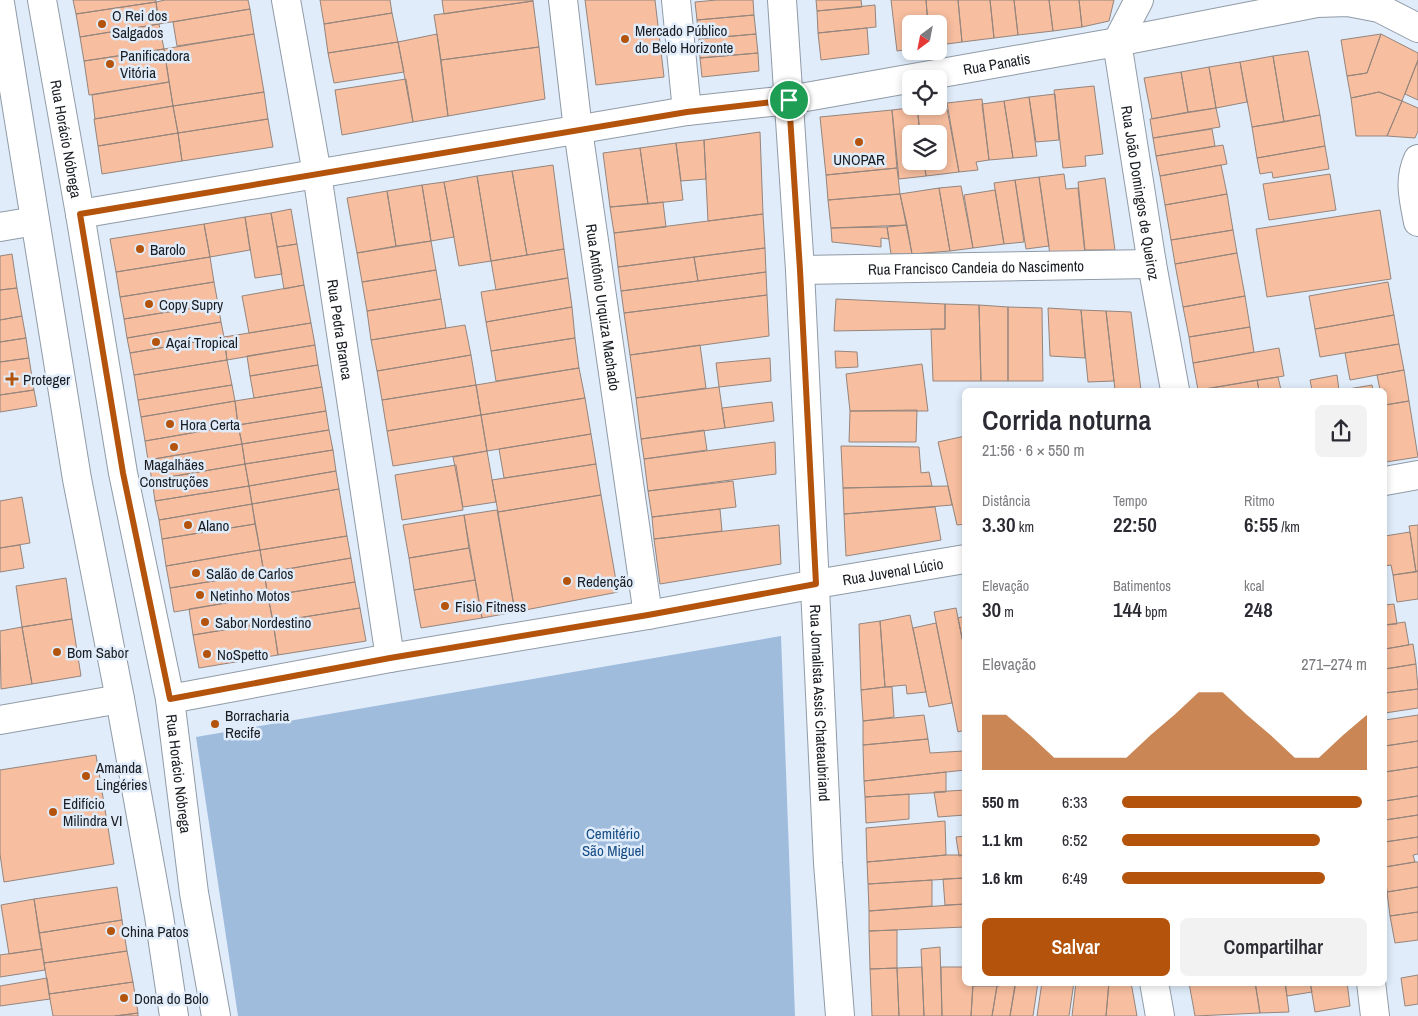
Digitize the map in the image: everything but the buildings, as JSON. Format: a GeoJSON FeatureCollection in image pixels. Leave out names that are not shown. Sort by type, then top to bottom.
{"type":"FeatureCollection","features":[{"type":"Feature","properties":{"kind":"street","name":"Rua Horácio Nóbrega"},"geometry":{"type":"LineString","coordinates":[[42,0],[123,473],[170,699],[194,893],[216,1016]]}},
{"type":"Feature","properties":{"kind":"street","name":"Rua Pedra Branca"},"geometry":{"type":"LineString","coordinates":[[286,0],[317,174],[390,658]]}},
{"type":"Feature","properties":{"kind":"street","name":"Rua Antônio Urquiza Machado"},"geometry":{"type":"LineString","coordinates":[[563,0],[578,130],[648,615]]}},
{"type":"Feature","properties":{"kind":"street"},"geometry":{"type":"LineString","coordinates":[[676,0],[687,112]]}},
{"type":"Feature","properties":{"kind":"street","name":"Rua Jornalista Assis Chateaubriand"},"geometry":{"type":"LineString","coordinates":[[782,0],[800,270],[828,863],[840,1016]]}},
{"type":"Feature","properties":{"kind":"street"},"geometry":{"type":"LineString","coordinates":[[1118,42],[1139,0]]}},
{"type":"Feature","properties":{"kind":"street"},"geometry":{"type":"LineString","coordinates":[[0,3],[77,479],[120,700],[159,916],[174,1016]]}},
{"type":"Feature","properties":{"kind":"street","name":"Rua Panatis"},"geometry":{"type":"LineString","coordinates":[[80,214],[687,112],[789,100],[1118,42],[1316,3],[1381,4],[1418,28]]}},
{"type":"Feature","properties":{"kind":"street","name":"Rua João Domingos de Queiroz"},"geometry":{"type":"LineString","coordinates":[[1118,42],[1152,264],[1175,388]]}},
{"type":"Feature","properties":{"kind":"street"},"geometry":{"type":"LineString","coordinates":[[1418,159],[1414,167],[1412,182],[1418,222]]}},
{"type":"Feature","properties":{"kind":"street"},"geometry":{"type":"LineString","coordinates":[[0,227],[36,221]]}},
{"type":"Feature","properties":{"kind":"street","name":"Rua Francisco Candeia do Nascimento"},"geometry":{"type":"LineString","coordinates":[[800,270],[1152,264]]}},
{"type":"Feature","properties":{"kind":"street"},"geometry":{"type":"LineString","coordinates":[[1387,481],[1418,475]]}},
{"type":"Feature","properties":{"kind":"street","name":"Rua Juvenal Lúcio"},"geometry":{"type":"LineString","coordinates":[[170,699],[390,658],[962,560]]}},
{"type":"Feature","properties":{"kind":"street"},"geometry":{"type":"LineString","coordinates":[[0,720],[120,700]]}},
{"type":"Feature","properties":{"kind":"street"},"geometry":{"type":"LineString","coordinates":[[1155,986],[1160,1016]]}},
{"type":"Feature","properties":{"kind":"street"},"geometry":{"type":"LineString","coordinates":[[1372,986],[1376,1016]]}},
{"type":"Feature","properties":{"kind":"green space","name":"Cemitério São Miguel"},"geometry":{"type":"Polygon","coordinates":[[[781,636],[795,1016],[238,1016],[196,737],[781,636]]]}},
{"type":"Feature","properties":{"kind":"place","name":"O Rei dos Salgados"},"geometry":{"type":"Point","coordinates":[102,24]}},
{"type":"Feature","properties":{"kind":"place","name":"Mercado Público do Belo Horizonte"},"geometry":{"type":"Point","coordinates":[625,39]}},
{"type":"Feature","properties":{"kind":"place","name":"Panificadora Vitória"},"geometry":{"type":"Point","coordinates":[110,64]}},
{"type":"Feature","properties":{"kind":"place","name":"UNOPAR"},"geometry":{"type":"Point","coordinates":[859,142]}},
{"type":"Feature","properties":{"kind":"place","name":"Barolo"},"geometry":{"type":"Point","coordinates":[140,249]}},
{"type":"Feature","properties":{"kind":"place","name":"Copy Supry"},"geometry":{"type":"Point","coordinates":[149,304]}},
{"type":"Feature","properties":{"kind":"place","name":"Açaí Tropical"},"geometry":{"type":"Point","coordinates":[156,342]}},
{"type":"Feature","properties":{"kind":"place","name":"Proteger"},"geometry":{"type":"Point","coordinates":[12,379]}},
{"type":"Feature","properties":{"kind":"place","name":"Hora Certa"},"geometry":{"type":"Point","coordinates":[170,424]}},
{"type":"Feature","properties":{"kind":"place","name":"Magalhães Construções"},"geometry":{"type":"Point","coordinates":[174,447]}},
{"type":"Feature","properties":{"kind":"place","name":"Alano"},"geometry":{"type":"Point","coordinates":[188,525]}},
{"type":"Feature","properties":{"kind":"place","name":"Salão de Carlos"},"geometry":{"type":"Point","coordinates":[196,573]}},
{"type":"Feature","properties":{"kind":"place","name":"Redenção"},"geometry":{"type":"Point","coordinates":[567,581]}},
{"type":"Feature","properties":{"kind":"place","name":"Netinho Motos"},"geometry":{"type":"Point","coordinates":[200,595]}},
{"type":"Feature","properties":{"kind":"place","name":"Fisio Fitness"},"geometry":{"type":"Point","coordinates":[445,606]}},
{"type":"Feature","properties":{"kind":"place","name":"Sabor Nordestino"},"geometry":{"type":"Point","coordinates":[205,622]}},
{"type":"Feature","properties":{"kind":"place","name":"Bom Sabor"},"geometry":{"type":"Point","coordinates":[57,652]}},
{"type":"Feature","properties":{"kind":"place","name":"NoSpetto"},"geometry":{"type":"Point","coordinates":[207,654]}},
{"type":"Feature","properties":{"kind":"place","name":"Borracharia Recife"},"geometry":{"type":"Point","coordinates":[215,724]}},
{"type":"Feature","properties":{"kind":"place","name":"Amanda Lingéries"},"geometry":{"type":"Point","coordinates":[86,776]}},
{"type":"Feature","properties":{"kind":"place","name":"Edifício Milindra VI"},"geometry":{"type":"Point","coordinates":[53,812]}},
{"type":"Feature","properties":{"kind":"place","name":"China Patos"},"geometry":{"type":"Point","coordinates":[111,931]}},
{"type":"Feature","properties":{"kind":"place","name":"Dona do Bolo"},"geometry":{"type":"Point","coordinates":[124,998]}},
{"type":"Feature","properties":{"kind":"route"},"geometry":{"type":"LineString","coordinates":[[789,100],[800,270],[816,584],[648,615],[390,658],[170,699],[123,473],[80,214],[687,112],[789,100]]}}]}
